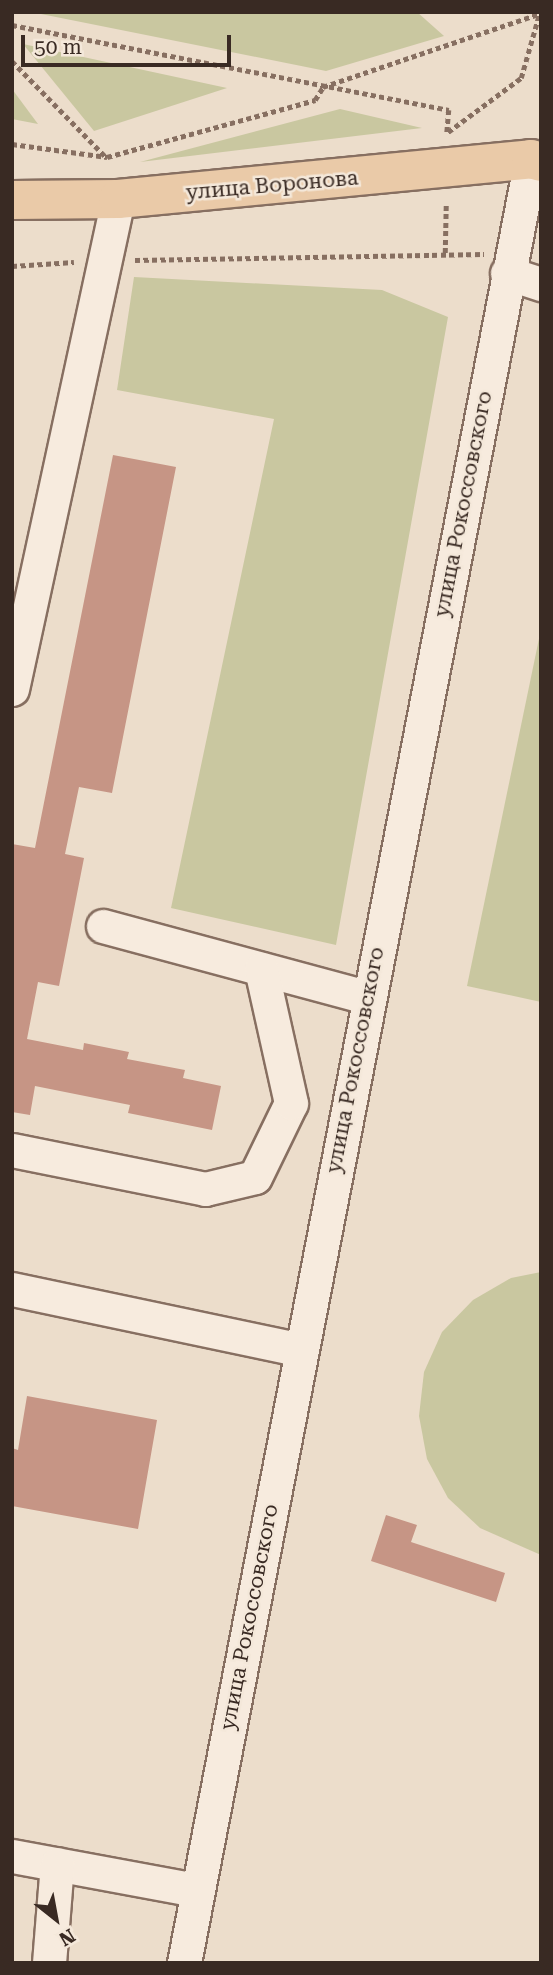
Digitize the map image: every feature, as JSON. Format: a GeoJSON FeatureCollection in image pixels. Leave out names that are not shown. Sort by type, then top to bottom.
{"type":"FeatureCollection","features":[{"type":"Feature","properties":{"kind":"main road","name":"улица Воронова"},"geometry":{"type":"LineString","coordinates":[[12,201],[118,199],[537,153]]}},
{"type":"Feature","properties":{"kind":"street","name":"улица Рокоссовского"},"geometry":{"type":"LineString","coordinates":[[184,1963],[302,1350],[497,264],[537,153]]}},
{"type":"Feature","properties":{"kind":"street"},"geometry":{"type":"LineString","coordinates":[[12,689],[118,199]]}},
{"type":"Feature","properties":{"kind":"street"},"geometry":{"type":"LineString","coordinates":[[497,264],[541,284]]}},
{"type":"Feature","properties":{"kind":"street"},"geometry":{"type":"LineString","coordinates":[[103,926],[367,997]]}},
{"type":"Feature","properties":{"kind":"street"},"geometry":{"type":"LineString","coordinates":[[12,1150],[205,1189],[255,1177],[291,1104],[261,969]]}},
{"type":"Feature","properties":{"kind":"street"},"geometry":{"type":"LineString","coordinates":[[12,1289],[302,1350]]}},
{"type":"Feature","properties":{"kind":"street"},"geometry":{"type":"LineString","coordinates":[[12,1856],[196,1890]]}},
{"type":"Feature","properties":{"kind":"street"},"geometry":{"type":"LineString","coordinates":[[49,1963],[57,1864]]}},
{"type":"Feature","properties":{"kind":"path"},"geometry":{"type":"LineString","coordinates":[[12,144],[107,157],[315,100],[323,87],[539,13]]}},
{"type":"Feature","properties":{"kind":"path"},"geometry":{"type":"LineString","coordinates":[[12,25],[449,110],[447,132],[521,78],[539,13]]}},
{"type":"Feature","properties":{"kind":"path"},"geometry":{"type":"LineString","coordinates":[[12,61],[107,157]]}},
{"type":"Feature","properties":{"kind":"path"},"geometry":{"type":"LineString","coordinates":[[445,253],[446,204]]}},
{"type":"Feature","properties":{"kind":"path"},"geometry":{"type":"LineString","coordinates":[[12,266],[104,261],[445,253],[497,264]]}},
{"type":"Feature","properties":{"kind":"shaded area"},"geometry":{"type":"Polygon","coordinates":[[[31,12],[417,12],[444,36],[326,71],[31,12]]]}},
{"type":"Feature","properties":{"kind":"shaded area"},"geometry":{"type":"Polygon","coordinates":[[[23,44],[227,88],[94,131],[23,44]]]}},
{"type":"Feature","properties":{"kind":"shaded area"},"geometry":{"type":"Polygon","coordinates":[[[12,89],[38,124],[12,119],[12,89]]]}},
{"type":"Feature","properties":{"kind":"shaded area"},"geometry":{"type":"Polygon","coordinates":[[[340,109],[422,128],[140,162],[340,109]]]}},
{"type":"Feature","properties":{"kind":"shaded area"},"geometry":{"type":"Polygon","coordinates":[[[134,277],[382,290],[448,317],[336,945],[171,908],[274,419],[117,390],[134,277]]]}},
{"type":"Feature","properties":{"kind":"shaded area"},"geometry":{"type":"Polygon","coordinates":[[[541,629],[541,1002],[467,986],[541,629]]]}},
{"type":"Feature","properties":{"kind":"shaded area"},"geometry":{"type":"Polygon","coordinates":[[[541,1272],[541,1555],[480,1528],[448,1498],[427,1459],[419,1416],[424,1372],[442,1332],[473,1300],[511,1278],[541,1272]]]}},
{"type":"Feature","properties":{"kind":"building"},"geometry":{"type":"Polygon","coordinates":[[[113,455],[176,467],[112,793],[79,787],[65,854],[84,858],[59,986],[38,982],[27,1039],[83,1050],[84,1043],[129,1052],[127,1059],[185,1070],[183,1078],[221,1086],[212,1130],[128,1113],[130,1105],[35,1086],[30,1115],[12,1112],[12,844],[35,848],[113,455]]]}},
{"type":"Feature","properties":{"kind":"building"},"geometry":{"type":"Polygon","coordinates":[[[27,1396],[157,1420],[138,1529],[12,1506],[12,1448],[18,1450],[27,1396]]]}},
{"type":"Feature","properties":{"kind":"building"},"geometry":{"type":"Polygon","coordinates":[[[386,1515],[417,1525],[411,1542],[505,1573],[496,1602],[371,1561],[386,1515]]]}}]}
